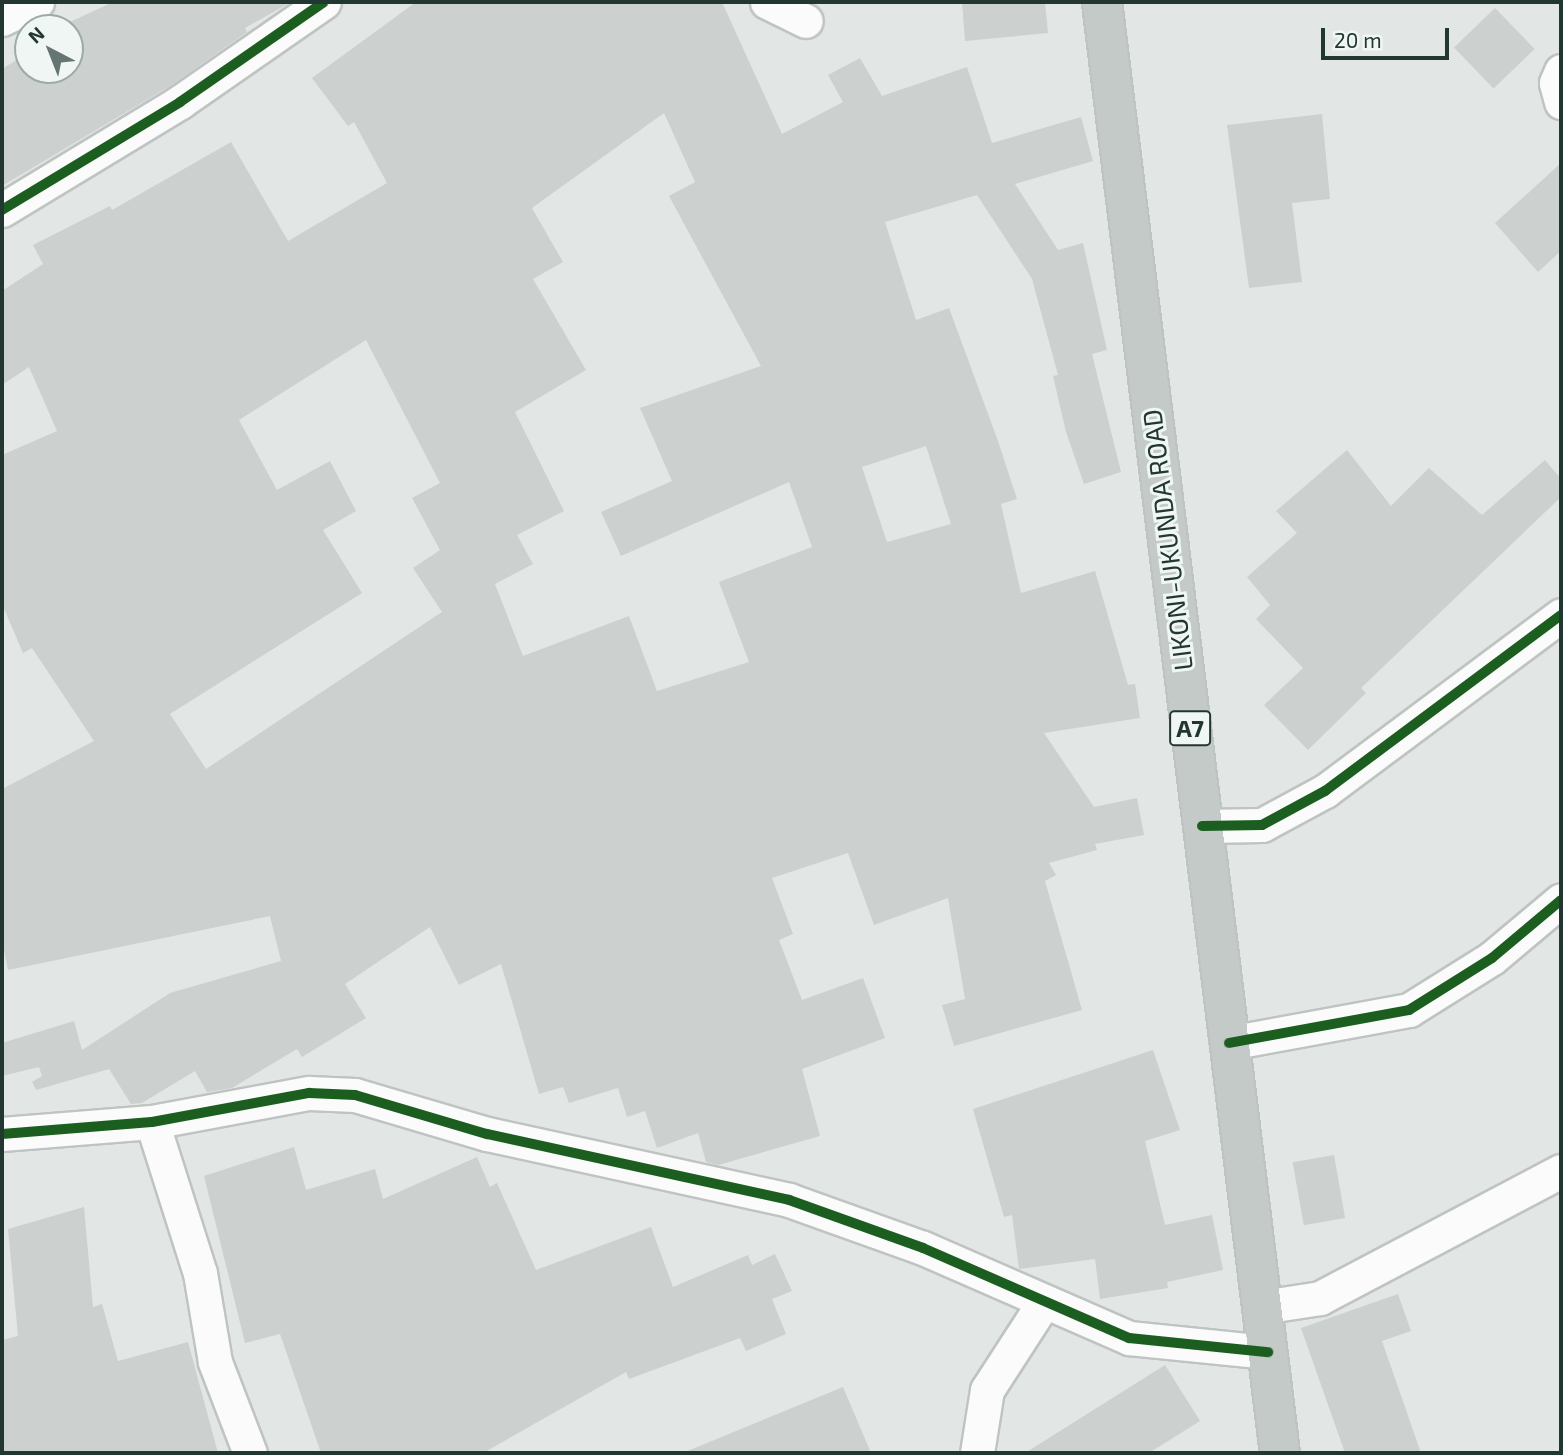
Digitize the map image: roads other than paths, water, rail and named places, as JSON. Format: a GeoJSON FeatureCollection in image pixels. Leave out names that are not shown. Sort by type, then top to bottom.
{"type":"FeatureCollection","features":[{"type":"Feature","properties":{"kind":"highway","name":"LIKONI-UKUNDA ROAD"},"geometry":{"type":"LineString","coordinates":[[1102,2],[1280,1453]]}},
{"type":"Feature","properties":{"kind":"street"},"geometry":{"type":"LineString","coordinates":[[2,19],[37,2]]}},
{"type":"Feature","properties":{"kind":"street"},"geometry":{"type":"LineString","coordinates":[[2,210],[180,102],[324,2]]}},
{"type":"Feature","properties":{"kind":"street"},"geometry":{"type":"LineString","coordinates":[[767,2],[806,21]]}},
{"type":"Feature","properties":{"kind":"street"},"geometry":{"type":"LineString","coordinates":[[1561,71],[1556,83],[1561,102]]}},
{"type":"Feature","properties":{"kind":"street"},"geometry":{"type":"LineString","coordinates":[[1202,827],[1262,825],[1325,791],[1561,615]]}},
{"type":"Feature","properties":{"kind":"street"},"geometry":{"type":"LineString","coordinates":[[1229,1043],[1409,1010],[1492,958],[1561,900]]}},
{"type":"Feature","properties":{"kind":"street"},"geometry":{"type":"LineString","coordinates":[[2,1134],[152,1122],[309,1093],[355,1095],[487,1134],[789,1200],[923,1248],[1129,1338],[1268,1352]]}},
{"type":"Feature","properties":{"kind":"street"},"geometry":{"type":"LineString","coordinates":[[152,1122],[200,1273],[215,1362],[250,1453]]}},
{"type":"Feature","properties":{"kind":"street"},"geometry":{"type":"LineString","coordinates":[[1262,1307],[1320,1298],[1561,1171]]}},
{"type":"Feature","properties":{"kind":"street"},"geometry":{"type":"LineString","coordinates":[[977,1453],[987,1390],[1044,1303]]}}]}
